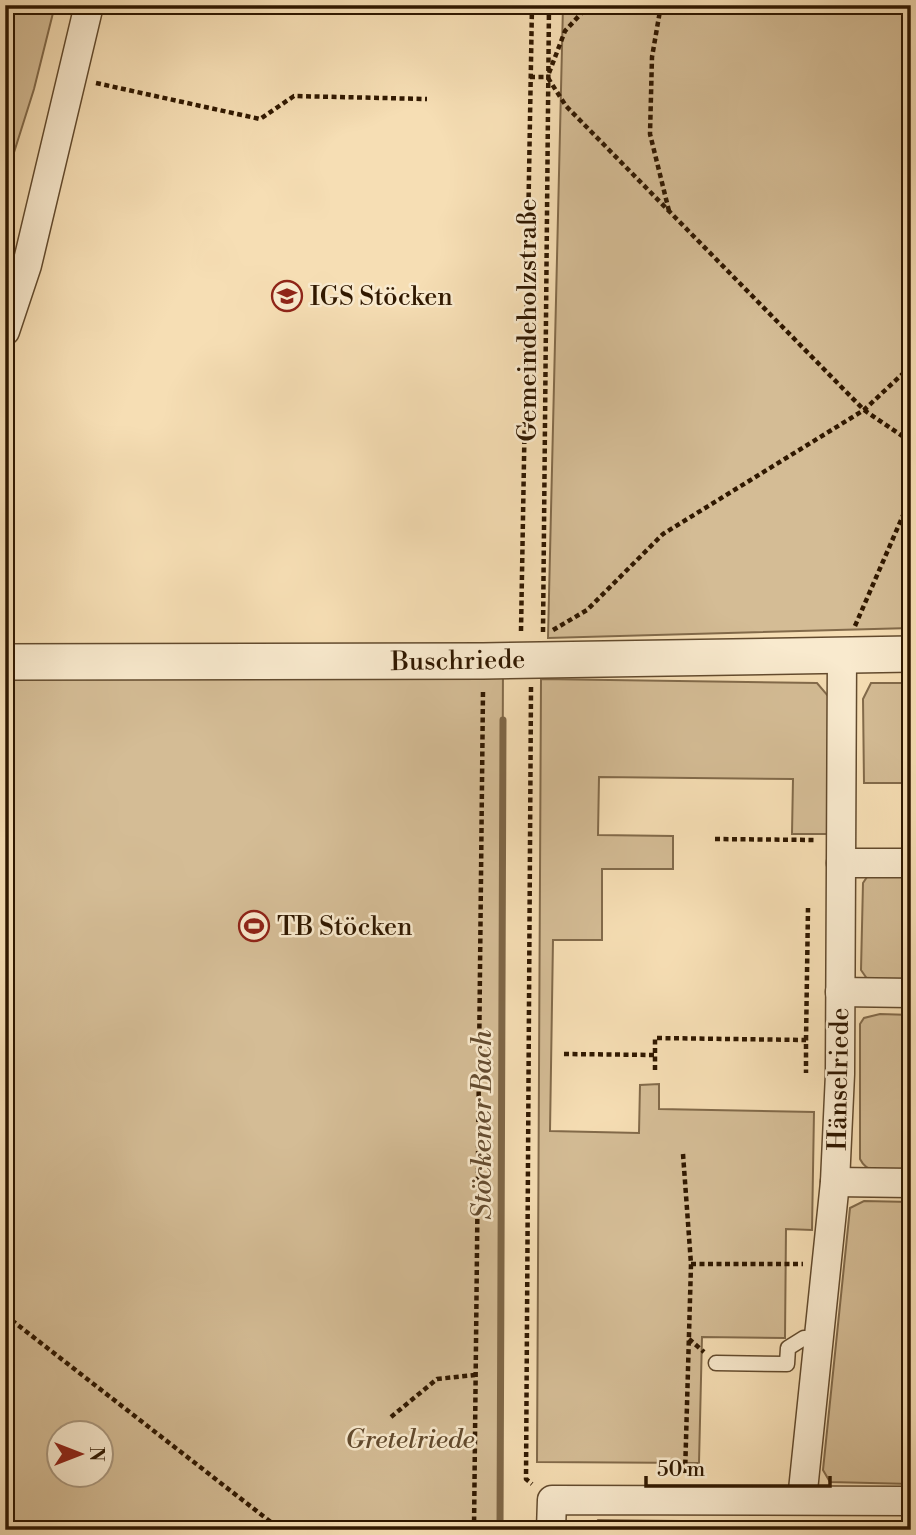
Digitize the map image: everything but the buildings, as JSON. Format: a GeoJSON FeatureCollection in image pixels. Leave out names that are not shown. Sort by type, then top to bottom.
{"type":"FeatureCollection","features":[{"type":"Feature","properties":{"kind":"street"},"geometry":{"type":"LineString","coordinates":[[5,331],[27,265],[89,5]]}},
{"type":"Feature","properties":{"kind":"street","name":"Buschriede"},"geometry":{"type":"LineString","coordinates":[[5,662],[483,661],[911,654]]}},
{"type":"Feature","properties":{"kind":"street","name":"Hänselriede"},"geometry":{"type":"LineString","coordinates":[[802,1500],[835,1182],[842,852],[842,655]]}},
{"type":"Feature","properties":{"kind":"street"},"geometry":{"type":"LineString","coordinates":[[842,852],[911,863]]}},
{"type":"Feature","properties":{"kind":"street"},"geometry":{"type":"LineString","coordinates":[[840,992],[911,993]]}},
{"type":"Feature","properties":{"kind":"street"},"geometry":{"type":"LineString","coordinates":[[835,1182],[911,1183]]}},
{"type":"Feature","properties":{"kind":"street"},"geometry":{"type":"LineString","coordinates":[[551,1530],[552,1500],[911,1501]]}},
{"type":"Feature","properties":{"kind":"lane"},"geometry":{"type":"LineString","coordinates":[[716,1363],[787,1364],[788,1348],[804,1338],[820,1338]]}},
{"type":"Feature","properties":{"kind":"path"},"geometry":{"type":"LineString","coordinates":[[522,636],[531,5]]}},
{"type":"Feature","properties":{"kind":"path","name":"Gemeindeholzstraße"},"geometry":{"type":"LineString","coordinates":[[549,5],[543,636],[587,610],[663,534],[864,410]]}},
{"type":"Feature","properties":{"kind":"path"},"geometry":{"type":"LineString","coordinates":[[548,77],[565,31],[589,5]]}},
{"type":"Feature","properties":{"kind":"path"},"geometry":{"type":"LineString","coordinates":[[661,5],[652,57],[650,134],[669,212]]}},
{"type":"Feature","properties":{"kind":"path"},"geometry":{"type":"LineString","coordinates":[[530,77],[548,77]]}},
{"type":"Feature","properties":{"kind":"path"},"geometry":{"type":"LineString","coordinates":[[548,77],[566,106],[864,410],[911,442]]}},
{"type":"Feature","properties":{"kind":"path"},"geometry":{"type":"LineString","coordinates":[[73,78],[260,119],[294,96],[427,99]]}},
{"type":"Feature","properties":{"kind":"path"},"geometry":{"type":"LineString","coordinates":[[864,410],[911,366]]}},
{"type":"Feature","properties":{"kind":"path"},"geometry":{"type":"LineString","coordinates":[[842,655],[911,497]]}},
{"type":"Feature","properties":{"kind":"path"},"geometry":{"type":"LineString","coordinates":[[474,1530],[483,661]]}},
{"type":"Feature","properties":{"kind":"path"},"geometry":{"type":"LineString","coordinates":[[531,679],[526,1479],[552,1500]]}},
{"type":"Feature","properties":{"kind":"path"},"geometry":{"type":"LineString","coordinates":[[715,839],[842,852]]}},
{"type":"Feature","properties":{"kind":"path"},"geometry":{"type":"LineString","coordinates":[[806,1073],[808,908]]}},
{"type":"Feature","properties":{"kind":"path"},"geometry":{"type":"LineString","coordinates":[[654,1070],[655,1038],[806,1040]]}},
{"type":"Feature","properties":{"kind":"path"},"geometry":{"type":"LineString","coordinates":[[564,1054],[654,1055]]}},
{"type":"Feature","properties":{"kind":"path"},"geometry":{"type":"LineString","coordinates":[[683,1154],[691,1264],[684,1501]]}},
{"type":"Feature","properties":{"kind":"path"},"geometry":{"type":"LineString","coordinates":[[691,1264],[828,1265]]}},
{"type":"Feature","properties":{"kind":"path"},"geometry":{"type":"LineString","coordinates":[[5,1315],[281,1530]]}},
{"type":"Feature","properties":{"kind":"path"},"geometry":{"type":"LineString","coordinates":[[391,1417],[437,1379],[475,1375]]}},
{"type":"Feature","properties":{"kind":"green space"},"geometry":{"type":"Polygon","coordinates":[[[5,5],[55,5],[34,89],[5,181],[5,5]]]}},
{"type":"Feature","properties":{"kind":"green space"},"geometry":{"type":"Polygon","coordinates":[[[563,5],[911,5],[911,628],[548,638],[563,5]]]}},
{"type":"Feature","properties":{"kind":"green space","name":"TB Stöcken"},"geometry":{"type":"Polygon","coordinates":[[[503,661],[500,1530],[5,1530],[5,662],[503,661]]]}},
{"type":"Feature","properties":{"kind":"green space"},"geometry":{"type":"Polygon","coordinates":[[[541,679],[817,683],[829,697],[829,834],[792,834],[793,779],[599,777],[598,835],[673,836],[673,869],[602,869],[602,940],[553,940],[550,1131],[639,1133],[640,1085],[659,1084],[659,1109],[814,1112],[812,1230],[786,1229],[785,1338],[702,1337],[699,1463],[537,1462],[541,679]]]}},
{"type":"Feature","properties":{"kind":"green space"},"geometry":{"type":"Polygon","coordinates":[[[871,683],[911,683],[911,783],[864,783],[863,699],[871,683]]]}},
{"type":"Feature","properties":{"kind":"green space"},"geometry":{"type":"Polygon","coordinates":[[[911,874],[911,983],[870,983],[861,970],[863,883],[867,877],[911,874]]]}},
{"type":"Feature","properties":{"kind":"green space"},"geometry":{"type":"Polygon","coordinates":[[[880,1014],[911,1015],[911,1172],[875,1171],[864,1165],[860,1159],[860,1024],[864,1018],[880,1014]]]}},
{"type":"Feature","properties":{"kind":"green space"},"geometry":{"type":"Polygon","coordinates":[[[864,1201],[911,1202],[911,1484],[830,1482],[823,1470],[850,1208],[864,1201]]]}},
{"type":"Feature","properties":{"kind":"green space"},"geometry":{"type":"Polygon","coordinates":[[[598,1520],[911,1524],[911,1530],[589,1530],[598,1520]]]}},
{"type":"Feature","properties":{"kind":"waterway","name":"Stöckener Bach"},"geometry":{"type":"LineString","coordinates":[[500,1530],[503,720]]}},
{"type":"Feature","properties":{"kind":"place","name":"IGS Stöcken"},"geometry":{"type":"Point","coordinates":[287,296]}},
{"type":"Feature","properties":{"kind":"place","name":"TB Stöcken"},"geometry":{"type":"Point","coordinates":[254,926]}},
{"type":"Feature","properties":{"kind":"park label","name":"Gretelriede"},"geometry":{"type":"Point","coordinates":[410,1439]}}]}
